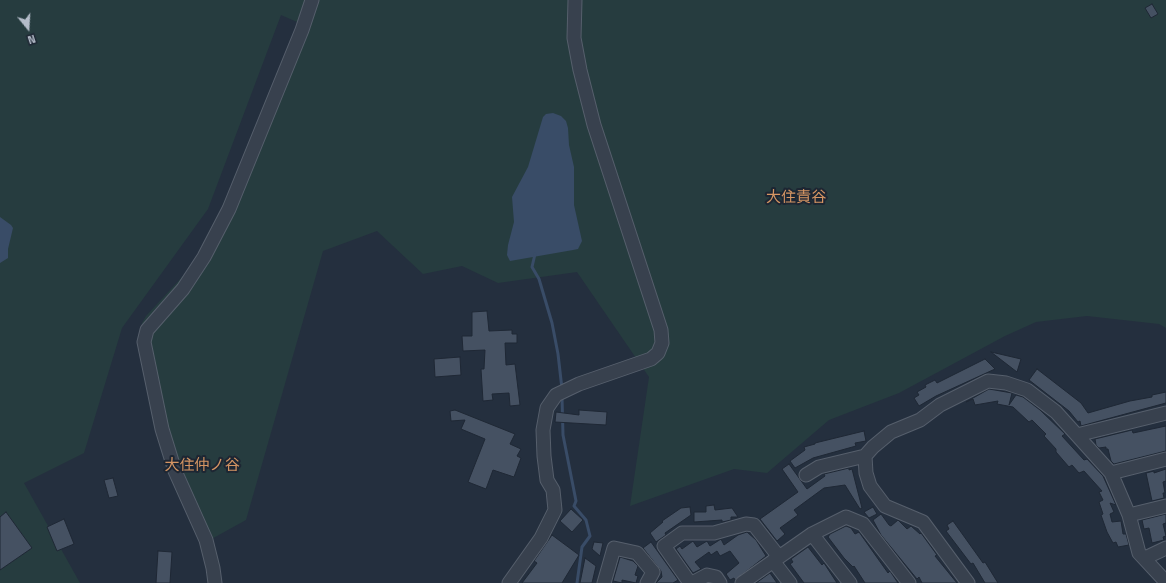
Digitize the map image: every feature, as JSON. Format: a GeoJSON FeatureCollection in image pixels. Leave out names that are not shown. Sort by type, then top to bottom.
{"type":"FeatureCollection","features":[{"type":"Feature","properties":{"kind":"street"},"geometry":{"type":"LineString","coordinates":[[215,583],[206,540],[175,471],[162,429],[144,342],[147,330],[183,289],[204,257],[229,209],[302,30],[312,0]]}},
{"type":"Feature","properties":{"kind":"street"},"geometry":{"type":"LineString","coordinates":[[509,583],[541,538],[555,510],[553,490],[547,480],[544,456],[543,430],[547,408],[556,395],[579,384],[651,359],[658,353],[662,343],[661,330],[594,125],[580,70],[574,38],[575,0]]}},
{"type":"Feature","properties":{"kind":"street"},"geometry":{"type":"LineString","coordinates":[[806,475],[819,467],[865,456],[891,432],[920,420],[940,405],[988,381],[1006,383],[1027,390],[1056,412],[1111,473],[1129,515],[1139,553],[1166,582]]}},
{"type":"Feature","properties":{"kind":"street"},"geometry":{"type":"LineString","coordinates":[[1077,435],[1166,413]]}},
{"type":"Feature","properties":{"kind":"street"},"geometry":{"type":"LineString","coordinates":[[865,456],[866,473],[870,486],[885,506],[924,522],[968,583]]}},
{"type":"Feature","properties":{"kind":"street"},"geometry":{"type":"LineString","coordinates":[[1111,473],[1166,460]]}},
{"type":"Feature","properties":{"kind":"street"},"geometry":{"type":"LineString","coordinates":[[1129,515],[1166,506]]}},
{"type":"Feature","properties":{"kind":"street"},"geometry":{"type":"LineString","coordinates":[[742,583],[812,534],[846,517],[855,519],[863,524],[909,583]]}},
{"type":"Feature","properties":{"kind":"street"},"geometry":{"type":"LineString","coordinates":[[720,583],[716,577],[707,575],[691,583],[664,546],[682,532],[714,534],[746,524],[754,525],[790,583]]}},
{"type":"Feature","properties":{"kind":"street"},"geometry":{"type":"LineString","coordinates":[[812,534],[850,583]]}},
{"type":"Feature","properties":{"kind":"street"},"geometry":{"type":"LineString","coordinates":[[604,583],[614,548],[637,552],[654,572],[646,583]]}},
{"type":"Feature","properties":{"kind":"street"},"geometry":{"type":"LineString","coordinates":[[1145,558],[1166,548]]}},
{"type":"Feature","properties":{"kind":"green space"},"geometry":{"type":"Polygon","coordinates":[[[0,0],[1166,0],[1166,328],[1159,324],[1087,316],[1036,322],[1005,336],[899,393],[829,420],[767,473],[734,469],[630,506],[649,377],[577,272],[498,283],[462,266],[423,274],[377,231],[323,251],[246,520],[208,541],[201,515],[161,418],[140,339],[142,323],[146,316],[203,253],[218,227],[297,25],[297,22],[281,15],[208,209],[122,328],[84,453],[24,483],[80,583],[0,583],[0,0]]]}},
{"type":"Feature","properties":{"kind":"water"},"geometry":{"type":"Polygon","coordinates":[[[553,113],[561,116],[566,121],[568,128],[569,145],[574,167],[574,205],[582,241],[578,249],[510,261],[507,255],[514,222],[512,197],[528,167],[543,117],[546,114],[553,113]]]}},
{"type":"Feature","properties":{"kind":"water"},"geometry":{"type":"Polygon","coordinates":[[[0,217],[13,228],[8,249],[8,258],[0,263],[0,217]]]}},
{"type":"Feature","properties":{"kind":"building"},"geometry":{"type":"Polygon","coordinates":[[[1152,4],[1158,14],[1151,18],[1145,8],[1152,4]]]}},
{"type":"Feature","properties":{"kind":"building"},"geometry":{"type":"Polygon","coordinates":[[[487,311],[489,331],[512,330],[512,334],[517,334],[517,343],[505,343],[506,365],[515,364],[520,405],[510,406],[509,393],[492,394],[493,400],[483,401],[481,369],[484,369],[485,350],[463,351],[462,336],[472,336],[472,312],[487,311]]]}},
{"type":"Feature","properties":{"kind":"building"},"geometry":{"type":"Polygon","coordinates":[[[991,352],[1021,359],[1017,372],[991,352]]]}},
{"type":"Feature","properties":{"kind":"building"},"geometry":{"type":"Polygon","coordinates":[[[460,357],[461,375],[435,377],[434,359],[460,357]]]}},
{"type":"Feature","properties":{"kind":"building"},"geometry":{"type":"Polygon","coordinates":[[[985,359],[995,369],[936,396],[919,406],[914,398],[919,395],[917,392],[926,387],[925,385],[935,380],[937,383],[985,359]]]}},
{"type":"Feature","properties":{"kind":"building"},"geometry":{"type":"Polygon","coordinates":[[[1037,369],[1081,403],[1088,413],[1166,392],[1166,403],[1081,426],[1080,421],[1078,422],[1069,411],[1029,380],[1037,369]]]}},
{"type":"Feature","properties":{"kind":"building"},"geometry":{"type":"Polygon","coordinates":[[[989,389],[1012,393],[1009,405],[1016,395],[1023,397],[1040,410],[1065,434],[1062,436],[1084,460],[1087,459],[1103,476],[1116,505],[1110,503],[1114,512],[1110,514],[1112,522],[1121,521],[1123,534],[1126,534],[1129,545],[1118,547],[1116,542],[1113,543],[1107,532],[1101,515],[1103,514],[1099,502],[1103,500],[1099,492],[1102,491],[1084,471],[1079,473],[1072,465],[1069,467],[1044,436],[1046,434],[1032,420],[1029,422],[1013,407],[997,404],[998,401],[975,405],[973,399],[966,402],[989,389]]]}},
{"type":"Feature","properties":{"kind":"building"},"geometry":{"type":"Polygon","coordinates":[[[455,410],[515,434],[510,444],[521,449],[517,456],[521,458],[514,477],[493,470],[486,489],[468,482],[485,439],[461,429],[465,420],[451,421],[450,411],[455,410]]]}},
{"type":"Feature","properties":{"kind":"building"},"geometry":{"type":"Polygon","coordinates":[[[579,410],[607,412],[606,425],[555,422],[556,412],[579,415],[579,410]]]}},
{"type":"Feature","properties":{"kind":"building"},"geometry":{"type":"Polygon","coordinates":[[[1166,426],[1166,451],[1114,464],[1111,461],[1108,449],[1106,449],[1106,447],[1099,448],[1096,445],[1095,439],[1132,430],[1133,433],[1166,426]]]}},
{"type":"Feature","properties":{"kind":"building"},"geometry":{"type":"Polygon","coordinates":[[[864,431],[866,441],[855,443],[856,446],[813,458],[795,468],[790,461],[805,450],[804,447],[864,431]]]}},
{"type":"Feature","properties":{"kind":"building"},"geometry":{"type":"Polygon","coordinates":[[[789,464],[807,489],[825,476],[824,474],[849,468],[849,470],[852,469],[862,508],[860,509],[845,485],[824,488],[794,510],[798,515],[780,528],[785,534],[777,541],[760,519],[798,492],[782,469],[789,464]]]}},
{"type":"Feature","properties":{"kind":"building"},"geometry":{"type":"Polygon","coordinates":[[[1166,469],[1166,481],[1163,482],[1165,493],[1163,493],[1164,498],[1152,501],[1146,473],[1154,471],[1154,473],[1166,469]]]}},
{"type":"Feature","properties":{"kind":"building"},"geometry":{"type":"Polygon","coordinates":[[[113,478],[118,496],[109,498],[104,480],[113,478]]]}},
{"type":"Feature","properties":{"kind":"building"},"geometry":{"type":"Polygon","coordinates":[[[714,505],[715,510],[732,508],[738,517],[731,517],[731,520],[722,522],[722,520],[694,522],[694,512],[706,512],[706,506],[714,505]]]}},
{"type":"Feature","properties":{"kind":"building"},"geometry":{"type":"Polygon","coordinates":[[[690,507],[691,515],[665,533],[666,535],[656,542],[650,533],[663,522],[662,521],[681,508],[690,507]]]}},
{"type":"Feature","properties":{"kind":"building"},"geometry":{"type":"Polygon","coordinates":[[[873,507],[877,514],[869,518],[864,512],[873,507]]]}},
{"type":"Feature","properties":{"kind":"building"},"geometry":{"type":"Polygon","coordinates":[[[571,509],[583,520],[572,532],[560,521],[571,509]]]}},
{"type":"Feature","properties":{"kind":"building"},"geometry":{"type":"Polygon","coordinates":[[[6,512],[32,548],[0,570],[0,517],[6,512]]]}},
{"type":"Feature","properties":{"kind":"building"},"geometry":{"type":"Polygon","coordinates":[[[881,514],[891,526],[898,520],[907,529],[911,526],[920,534],[921,533],[937,555],[935,556],[957,583],[922,583],[919,577],[917,579],[881,535],[873,520],[881,514]]]}},
{"type":"Feature","properties":{"kind":"building"},"geometry":{"type":"Polygon","coordinates":[[[1166,514],[1166,523],[1163,524],[1166,536],[1163,537],[1164,540],[1152,543],[1149,528],[1144,529],[1142,520],[1166,514]]]}},
{"type":"Feature","properties":{"kind":"building"},"geometry":{"type":"Polygon","coordinates":[[[64,519],[74,544],[57,551],[47,527],[64,519]]]}},
{"type":"Feature","properties":{"kind":"building"},"geometry":{"type":"Polygon","coordinates":[[[953,521],[983,563],[985,562],[998,583],[985,583],[973,563],[971,564],[946,531],[949,529],[947,525],[953,521]]]}},
{"type":"Feature","properties":{"kind":"building"},"geometry":{"type":"Polygon","coordinates":[[[846,526],[851,528],[855,534],[859,532],[888,573],[890,571],[898,583],[865,583],[854,566],[853,567],[844,558],[828,537],[830,534],[846,526]]]}},
{"type":"Feature","properties":{"kind":"building"},"geometry":{"type":"Polygon","coordinates":[[[747,532],[756,540],[766,556],[735,580],[734,578],[730,580],[726,574],[739,563],[730,551],[720,556],[717,551],[711,555],[709,552],[695,562],[701,569],[693,573],[676,549],[680,546],[682,549],[693,541],[697,547],[707,541],[710,546],[721,539],[724,545],[738,535],[747,532]]]}},
{"type":"Feature","properties":{"kind":"building"},"geometry":{"type":"Polygon","coordinates":[[[552,535],[579,555],[562,583],[522,583],[537,563],[534,561],[552,535]]]}},
{"type":"Feature","properties":{"kind":"building"},"geometry":{"type":"Polygon","coordinates":[[[594,542],[603,543],[600,556],[592,549],[594,542]]]}},
{"type":"Feature","properties":{"kind":"building"},"geometry":{"type":"Polygon","coordinates":[[[651,542],[678,580],[673,583],[656,583],[662,577],[661,571],[643,548],[651,542]]]}},
{"type":"Feature","properties":{"kind":"building"},"geometry":{"type":"Polygon","coordinates":[[[808,547],[822,565],[824,563],[837,583],[804,583],[790,564],[793,562],[791,559],[808,547]]]}},
{"type":"Feature","properties":{"kind":"building"},"geometry":{"type":"Polygon","coordinates":[[[158,551],[172,552],[170,583],[156,583],[158,551]]]}},
{"type":"Feature","properties":{"kind":"building"},"geometry":{"type":"Polygon","coordinates":[[[620,557],[633,561],[638,566],[635,575],[638,576],[636,583],[622,580],[622,583],[613,581],[620,557]]]}},
{"type":"Feature","properties":{"kind":"building"},"geometry":{"type":"Polygon","coordinates":[[[585,558],[596,566],[592,583],[580,583],[585,558]]]}},
{"type":"Feature","properties":{"kind":"building"},"geometry":{"type":"Polygon","coordinates":[[[770,573],[777,583],[756,583],[770,573]]]}},
{"type":"Feature","properties":{"kind":"waterway"},"geometry":{"type":"LineString","coordinates":[[535,254],[532,267],[539,279],[552,323],[558,354],[562,389]]}},
{"type":"Feature","properties":{"kind":"waterway"},"geometry":{"type":"LineString","coordinates":[[562,397],[563,435],[576,501],[574,506],[586,520],[590,536],[582,547],[577,583]]}},
{"type":"Feature","properties":{"kind":"district","name":"大住責谷"},"geometry":{"type":"Point","coordinates":[796,198]}},
{"type":"Feature","properties":{"kind":"district","name":"大住仲ノ谷"},"geometry":{"type":"Point","coordinates":[202,466]}}]}
